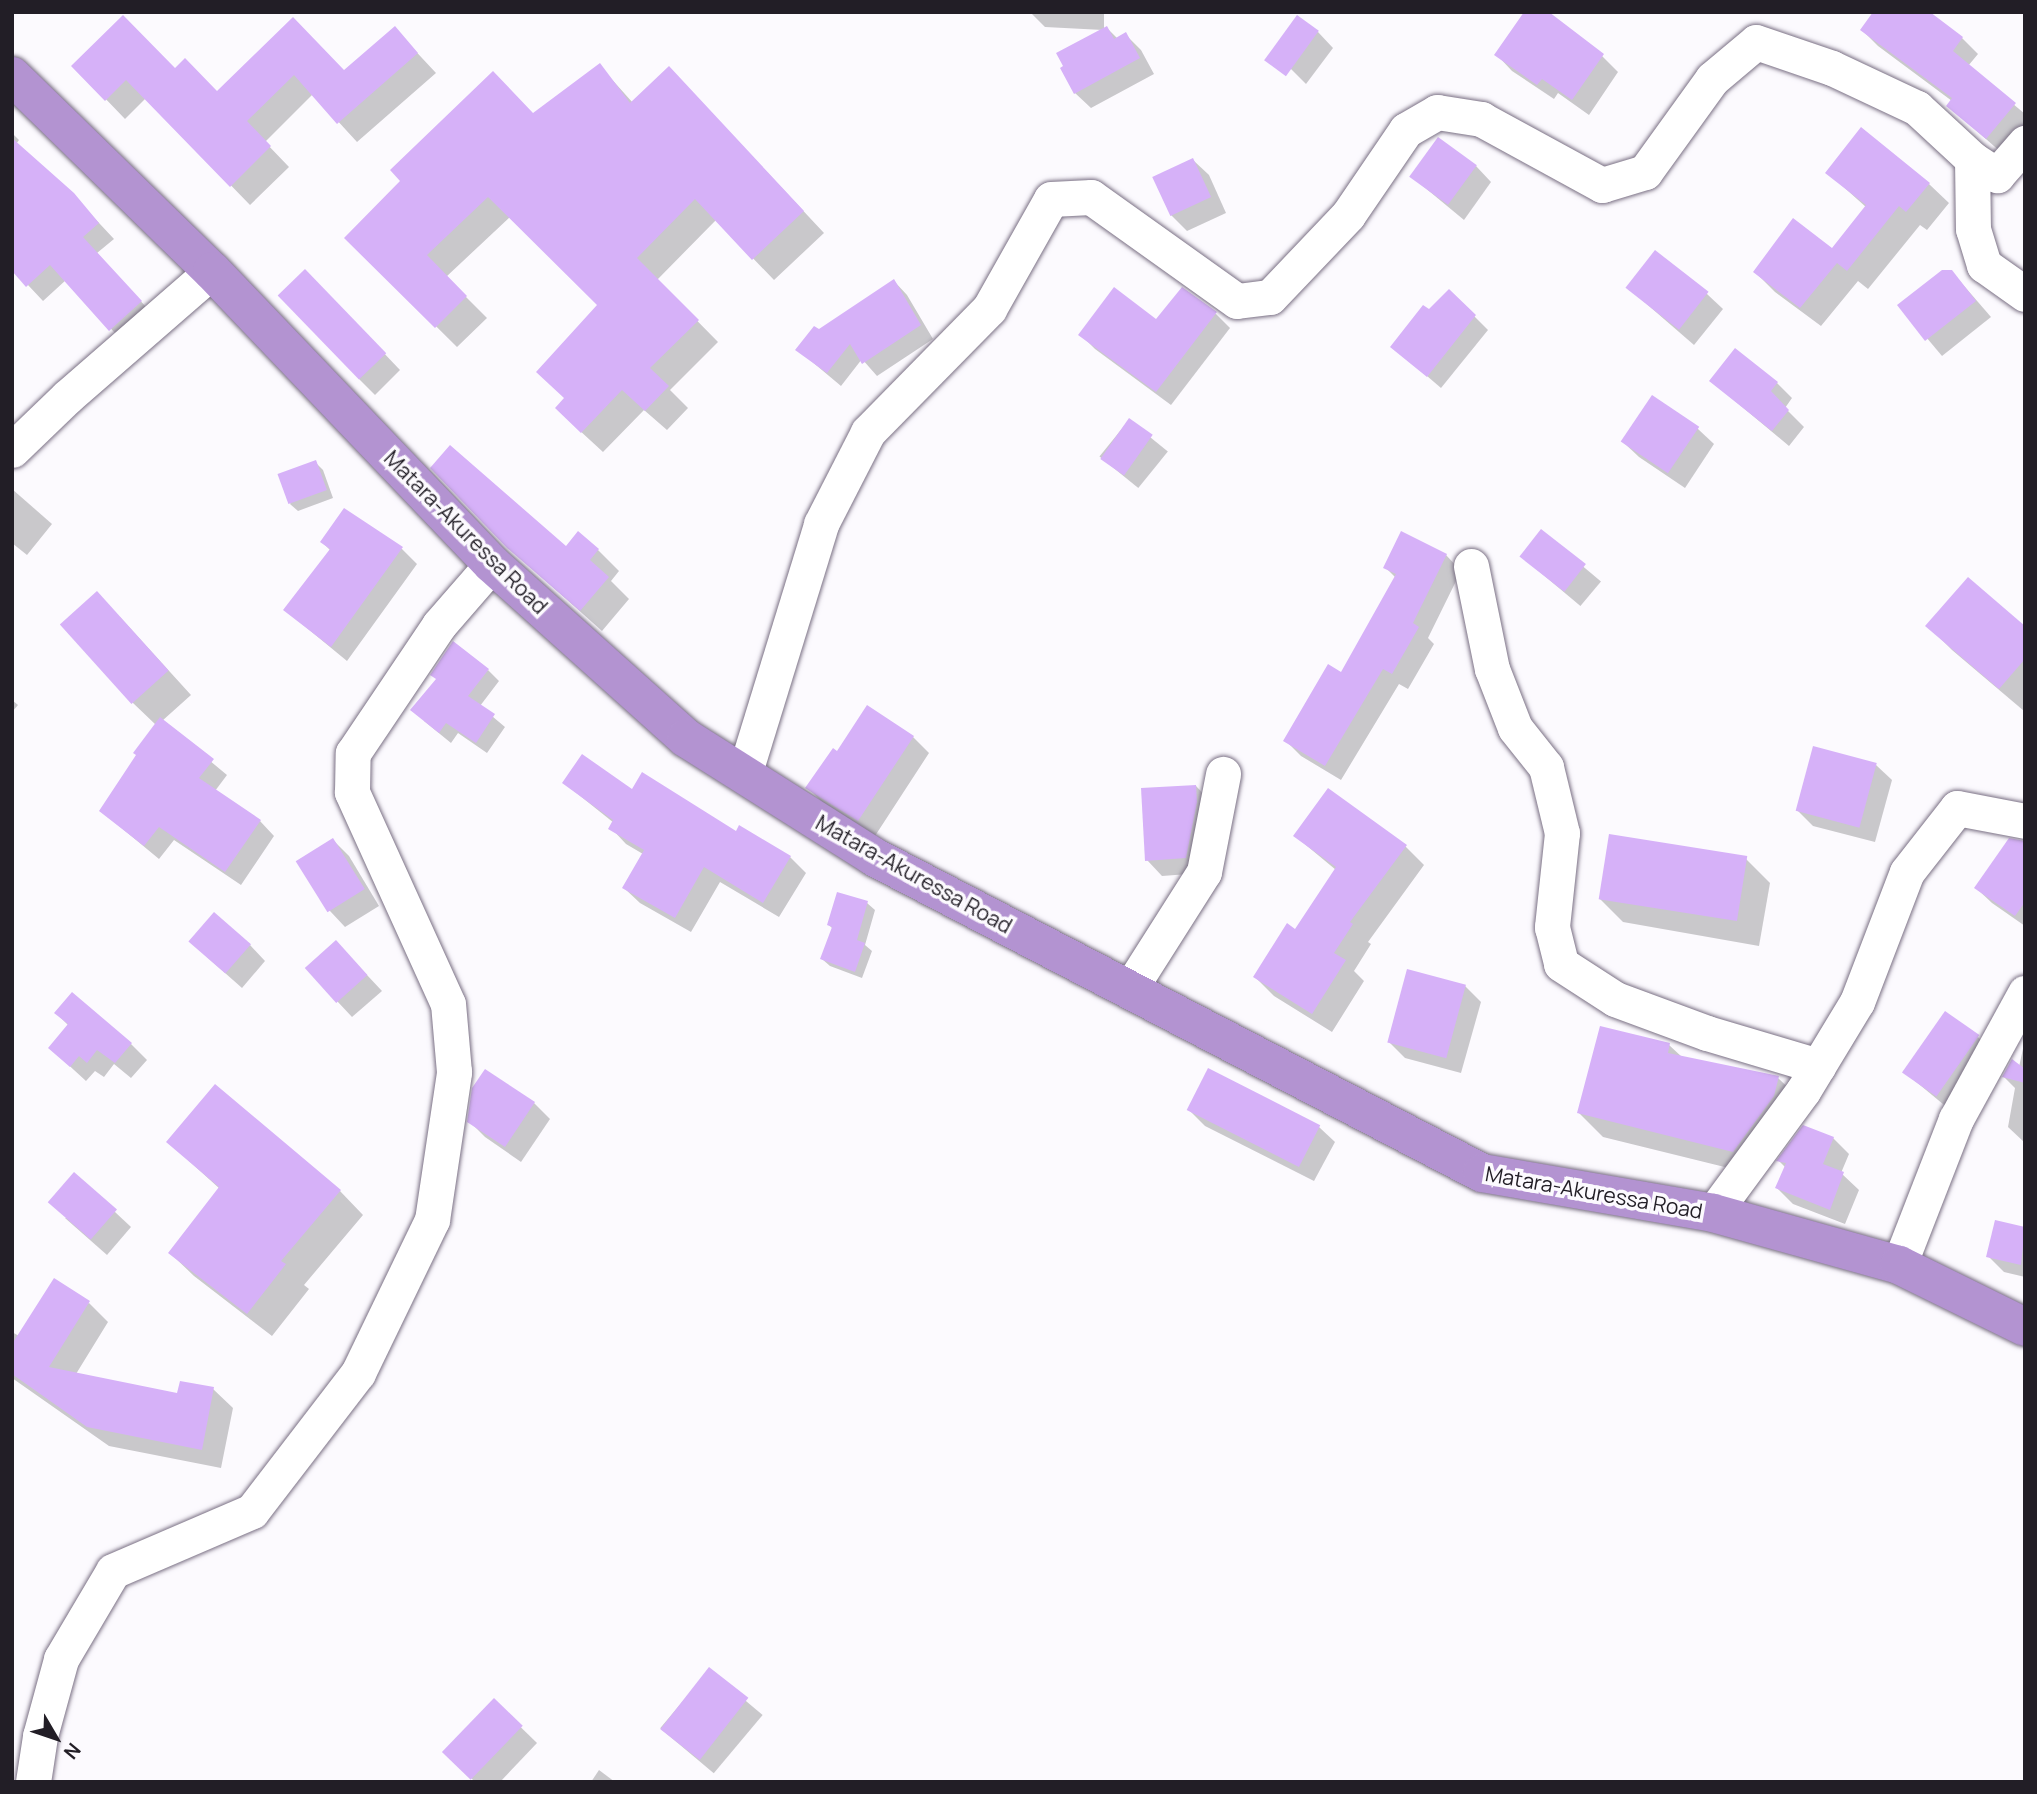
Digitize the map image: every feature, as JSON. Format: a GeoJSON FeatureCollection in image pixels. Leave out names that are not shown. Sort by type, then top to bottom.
{"type":"FeatureCollection","features":[{"type":"Feature","properties":{"kind":"highway","name":"Matara-Akuressa Road"},"geometry":{"type":"LineString","coordinates":[[12,76],[212,271],[492,564],[686,738],[874,857],[1482,1174],[1713,1213],[1899,1265],[2025,1327]]}},
{"type":"Feature","properties":{"kind":"street"},"geometry":{"type":"LineString","coordinates":[[744,775],[821,524],[868,432],[989,309],[1051,199],[1091,197],[1237,301],[1270,297],[1348,215],[1406,130],[1437,112],[1481,119],[1602,185],[1645,172],[1712,79],[1756,42],[1832,68],[1917,108],[1972,159],[1997,175],[2025,143]]}},
{"type":"Feature","properties":{"kind":"street"},"geometry":{"type":"LineString","coordinates":[[1972,159],[1973,229],[1984,265],[2025,294]]}},
{"type":"Feature","properties":{"kind":"street"},"geometry":{"type":"LineString","coordinates":[[12,450],[67,397],[212,271]]}},
{"type":"Feature","properties":{"kind":"street"},"geometry":{"type":"LineString","coordinates":[[33,1782],[40,1736],[61,1659],[113,1572],[252,1511],[358,1373],[432,1220],[454,1072],[448,1004],[352,792],[353,753],[439,625],[492,564]]}},
{"type":"Feature","properties":{"kind":"street"},"geometry":{"type":"LineString","coordinates":[[1471,566],[1492,669],[1515,728],[1546,767],[1562,833],[1552,927],[1562,964],[1615,999],[1707,1033],[1818,1066]]}},
{"type":"Feature","properties":{"kind":"street"},"geometry":{"type":"LineString","coordinates":[[1129,990],[1204,872],[1223,775]]}},
{"type":"Feature","properties":{"kind":"street"},"geometry":{"type":"LineString","coordinates":[[1713,1213],[1818,1066],[1857,1002],[1907,872],[1956,808],[2025,821]]}},
{"type":"Feature","properties":{"kind":"street"},"geometry":{"type":"LineString","coordinates":[[1899,1265],[1956,1119],[2025,993]]}},
{"type":"Feature","properties":{"kind":"building"},"geometry":{"type":"Polygon","coordinates":[[[1524,12],[1549,12],[1604,54],[1572,100],[1542,79],[1537,85],[1494,55],[1524,12]]]}},
{"type":"Feature","properties":{"kind":"building"},"geometry":{"type":"Polygon","coordinates":[[[1873,12],[1930,12],[1963,37],[1953,51],[2016,103],[1986,139],[1946,106],[1952,98],[1860,30],[1873,12]]]}},
{"type":"Feature","properties":{"kind":"building"},"geometry":{"type":"Polygon","coordinates":[[[123,15],[175,68],[185,58],[217,91],[293,17],[344,70],[395,26],[418,53],[337,124],[294,75],[247,121],[271,146],[230,187],[126,80],[105,101],[71,66],[123,15]]]}},
{"type":"Feature","properties":{"kind":"building"},"geometry":{"type":"Polygon","coordinates":[[[1297,15],[1319,31],[1286,76],[1264,60],[1297,15]]]}},
{"type":"Feature","properties":{"kind":"building"},"geometry":{"type":"Polygon","coordinates":[[[1107,26],[1114,39],[1126,32],[1140,58],[1074,94],[1060,68],[1063,66],[1056,53],[1107,26]]]}},
{"type":"Feature","properties":{"kind":"building"},"geometry":{"type":"Polygon","coordinates":[[[600,63],[630,103],[669,66],[804,211],[752,260],[695,199],[637,258],[699,320],[650,368],[669,386],[645,411],[622,390],[581,433],[555,408],[564,398],[536,372],[597,305],[488,197],[427,255],[467,296],[435,328],[344,238],[400,181],[390,170],[493,71],[533,113],[600,63]]]}},
{"type":"Feature","properties":{"kind":"building"},"geometry":{"type":"Polygon","coordinates":[[[1861,127],[1930,183],[1906,212],[1899,206],[1847,271],[1837,263],[1800,308],[1753,272],[1793,218],[1832,248],[1866,205],[1825,173],[1861,127]]]}},
{"type":"Feature","properties":{"kind":"building"},"geometry":{"type":"Polygon","coordinates":[[[1438,137],[1477,165],[1448,205],[1409,177],[1438,137]]]}},
{"type":"Feature","properties":{"kind":"building"},"geometry":{"type":"Polygon","coordinates":[[[12,138],[74,193],[99,223],[83,237],[142,301],[109,331],[50,265],[26,287],[12,271],[12,138]]]}},
{"type":"Feature","properties":{"kind":"building"},"geometry":{"type":"Polygon","coordinates":[[[1193,158],[1211,197],[1170,216],[1152,177],[1193,158]]]}},
{"type":"Feature","properties":{"kind":"building"},"geometry":{"type":"Polygon","coordinates":[[[1655,250],[1709,292],[1679,330],[1625,288],[1655,250]]]}},
{"type":"Feature","properties":{"kind":"building"},"geometry":{"type":"Polygon","coordinates":[[[305,269],[386,353],[359,380],[278,295],[305,269]]]}},
{"type":"Feature","properties":{"kind":"building"},"geometry":{"type":"Polygon","coordinates":[[[1942,270],[1952,270],[1976,301],[1925,341],[1897,305],[1942,270]]]}},
{"type":"Feature","properties":{"kind":"building"},"geometry":{"type":"Polygon","coordinates":[[[894,279],[921,325],[862,364],[850,344],[827,373],[795,350],[814,326],[819,329],[894,279]]]}},
{"type":"Feature","properties":{"kind":"building"},"geometry":{"type":"Polygon","coordinates":[[[1114,287],[1156,319],[1182,287],[1217,312],[1156,392],[1078,335],[1114,287]]]}},
{"type":"Feature","properties":{"kind":"building"},"geometry":{"type":"Polygon","coordinates":[[[1449,289],[1476,315],[1427,377],[1390,347],[1423,305],[1429,309],[1449,289]]]}},
{"type":"Feature","properties":{"kind":"building"},"geometry":{"type":"Polygon","coordinates":[[[1735,348],[1778,382],[1771,391],[1789,410],[1772,431],[1709,381],[1735,348]]]}},
{"type":"Feature","properties":{"kind":"building"},"geometry":{"type":"Polygon","coordinates":[[[1652,395],[1699,427],[1668,473],[1621,441],[1652,395]]]}},
{"type":"Feature","properties":{"kind":"building"},"geometry":{"type":"Polygon","coordinates":[[[1129,418],[1153,435],[1124,476],[1100,459],[1129,418]]]}},
{"type":"Feature","properties":{"kind":"building"},"geometry":{"type":"Polygon","coordinates":[[[450,445],[566,546],[578,531],[599,549],[590,560],[609,577],[580,611],[507,548],[430,468],[450,445]]]}},
{"type":"Feature","properties":{"kind":"building"},"geometry":{"type":"Polygon","coordinates":[[[316,460],[327,490],[288,504],[277,474],[316,460]]]}},
{"type":"Feature","properties":{"kind":"building"},"geometry":{"type":"Polygon","coordinates":[[[344,508],[403,547],[331,647],[283,610],[330,549],[320,542],[344,508]]]}},
{"type":"Feature","properties":{"kind":"building"},"geometry":{"type":"Polygon","coordinates":[[[1541,529],[1586,564],[1564,592],[1519,557],[1541,529]]]}},
{"type":"Feature","properties":{"kind":"building"},"geometry":{"type":"Polygon","coordinates":[[[1401,531],[1447,554],[1413,623],[1419,627],[1392,674],[1383,669],[1325,766],[1283,741],[1328,664],[1341,672],[1396,574],[1383,568],[1401,531]]]}},
{"type":"Feature","properties":{"kind":"building"},"geometry":{"type":"Polygon","coordinates":[[[1968,577],[2025,626],[2025,659],[1999,689],[1925,626],[1968,577]]]}},
{"type":"Feature","properties":{"kind":"building"},"geometry":{"type":"Polygon","coordinates":[[[97,591],[169,671],[131,704],[60,624],[97,591]]]}},
{"type":"Feature","properties":{"kind":"building"},"geometry":{"type":"Polygon","coordinates":[[[453,641],[489,669],[468,696],[495,714],[476,743],[446,723],[439,733],[410,710],[436,679],[430,675],[453,641]]]}},
{"type":"Feature","properties":{"kind":"building"},"geometry":{"type":"Polygon","coordinates":[[[867,705],[914,736],[858,821],[805,788],[833,748],[837,751],[867,705]]]}},
{"type":"Feature","properties":{"kind":"building"},"geometry":{"type":"Polygon","coordinates":[[[160,717],[214,759],[199,778],[261,820],[225,872],[159,827],[144,846],[99,811],[136,755],[133,753],[160,717]]]}},
{"type":"Feature","properties":{"kind":"building"},"geometry":{"type":"Polygon","coordinates":[[[1813,746],[1877,763],[1859,828],[1796,811],[1813,746]]]}},
{"type":"Feature","properties":{"kind":"building"},"geometry":{"type":"Polygon","coordinates":[[[582,754],[632,789],[642,772],[736,831],[739,825],[791,856],[763,903],[704,867],[675,918],[622,888],[644,850],[608,829],[613,820],[562,783],[582,754]]]}},
{"type":"Feature","properties":{"kind":"building"},"geometry":{"type":"Polygon","coordinates":[[[1196,785],[1197,802],[1186,858],[1145,861],[1141,788],[1196,785]]]}},
{"type":"Feature","properties":{"kind":"building"},"geometry":{"type":"Polygon","coordinates":[[[1328,788],[1407,845],[1350,922],[1353,924],[1334,953],[1346,960],[1312,1014],[1253,977],[1287,923],[1295,929],[1336,867],[1293,836],[1328,788]]]}},
{"type":"Feature","properties":{"kind":"building"},"geometry":{"type":"Polygon","coordinates":[[[1609,834],[1747,856],[1737,921],[1599,899],[1609,834]]]}},
{"type":"Feature","properties":{"kind":"building"},"geometry":{"type":"Polygon","coordinates":[[[333,838],[365,889],[327,912],[296,861],[333,838]]]}},
{"type":"Feature","properties":{"kind":"building"},"geometry":{"type":"Polygon","coordinates":[[[2009,838],[2025,841],[2025,902],[2015,916],[1974,888],[2009,838]]]}},
{"type":"Feature","properties":{"kind":"building"},"geometry":{"type":"Polygon","coordinates":[[[837,892],[868,901],[857,940],[865,943],[855,972],[820,959],[832,927],[827,925],[837,892]]]}},
{"type":"Feature","properties":{"kind":"building"},"geometry":{"type":"Polygon","coordinates":[[[214,912],[251,944],[225,974],[188,941],[214,912]]]}},
{"type":"Feature","properties":{"kind":"building"},"geometry":{"type":"Polygon","coordinates":[[[336,940],[367,975],[336,1003],[305,968],[336,940]]]}},
{"type":"Feature","properties":{"kind":"building"},"geometry":{"type":"Polygon","coordinates":[[[1407,969],[1466,985],[1446,1058],[1387,1042],[1407,969]]]}},
{"type":"Feature","properties":{"kind":"building"},"geometry":{"type":"Polygon","coordinates":[[[72,992],[132,1043],[115,1063],[97,1050],[87,1063],[79,1056],[70,1067],[48,1048],[68,1024],[54,1013],[72,992]]]}},
{"type":"Feature","properties":{"kind":"building"},"geometry":{"type":"Polygon","coordinates":[[[1945,1011],[1979,1035],[1936,1097],[1902,1072],[1945,1011]]]}},
{"type":"Feature","properties":{"kind":"building"},"geometry":{"type":"Polygon","coordinates":[[[1600,1026],[1670,1043],[1668,1053],[1779,1076],[1774,1096],[1733,1152],[1577,1113],[1600,1026]]]}},
{"type":"Feature","properties":{"kind":"building"},"geometry":{"type":"Polygon","coordinates":[[[2012,1059],[2025,1069],[2025,1083],[2002,1077],[2012,1059]]]}},
{"type":"Feature","properties":{"kind":"building"},"geometry":{"type":"Polygon","coordinates":[[[1208,1068],[1320,1125],[1299,1167],[1187,1110],[1208,1068]]]}},
{"type":"Feature","properties":{"kind":"building"},"geometry":{"type":"Polygon","coordinates":[[[485,1069],[535,1102],[505,1147],[467,1122],[472,1088],[485,1069]]]}},
{"type":"Feature","properties":{"kind":"building"},"geometry":{"type":"Polygon","coordinates":[[[215,1084],[341,1190],[281,1261],[286,1264],[247,1314],[168,1253],[219,1187],[166,1142],[215,1084]]]}},
{"type":"Feature","properties":{"kind":"building"},"geometry":{"type":"Polygon","coordinates":[[[1803,1125],[1834,1137],[1823,1164],[1844,1172],[1830,1210],[1775,1188],[1786,1163],[1776,1161],[1803,1125]]]}},
{"type":"Feature","properties":{"kind":"building"},"geometry":{"type":"Polygon","coordinates":[[[74,1172],[117,1209],[91,1240],[48,1202],[74,1172]]]}},
{"type":"Feature","properties":{"kind":"building"},"geometry":{"type":"Polygon","coordinates":[[[1995,1220],[2025,1227],[2021,1265],[1986,1257],[1995,1220]]]}},
{"type":"Feature","properties":{"kind":"building"},"geometry":{"type":"Polygon","coordinates":[[[54,1278],[90,1301],[49,1367],[177,1393],[180,1381],[214,1387],[202,1450],[87,1427],[12,1374],[12,1344],[54,1278]]]}},
{"type":"Feature","properties":{"kind":"building"},"geometry":{"type":"Polygon","coordinates":[[[709,1667],[748,1698],[700,1760],[660,1729],[709,1667]]]}},
{"type":"Feature","properties":{"kind":"building"},"geometry":{"type":"Polygon","coordinates":[[[494,1698],[523,1726],[471,1780],[442,1752],[494,1698]]]}}]}
